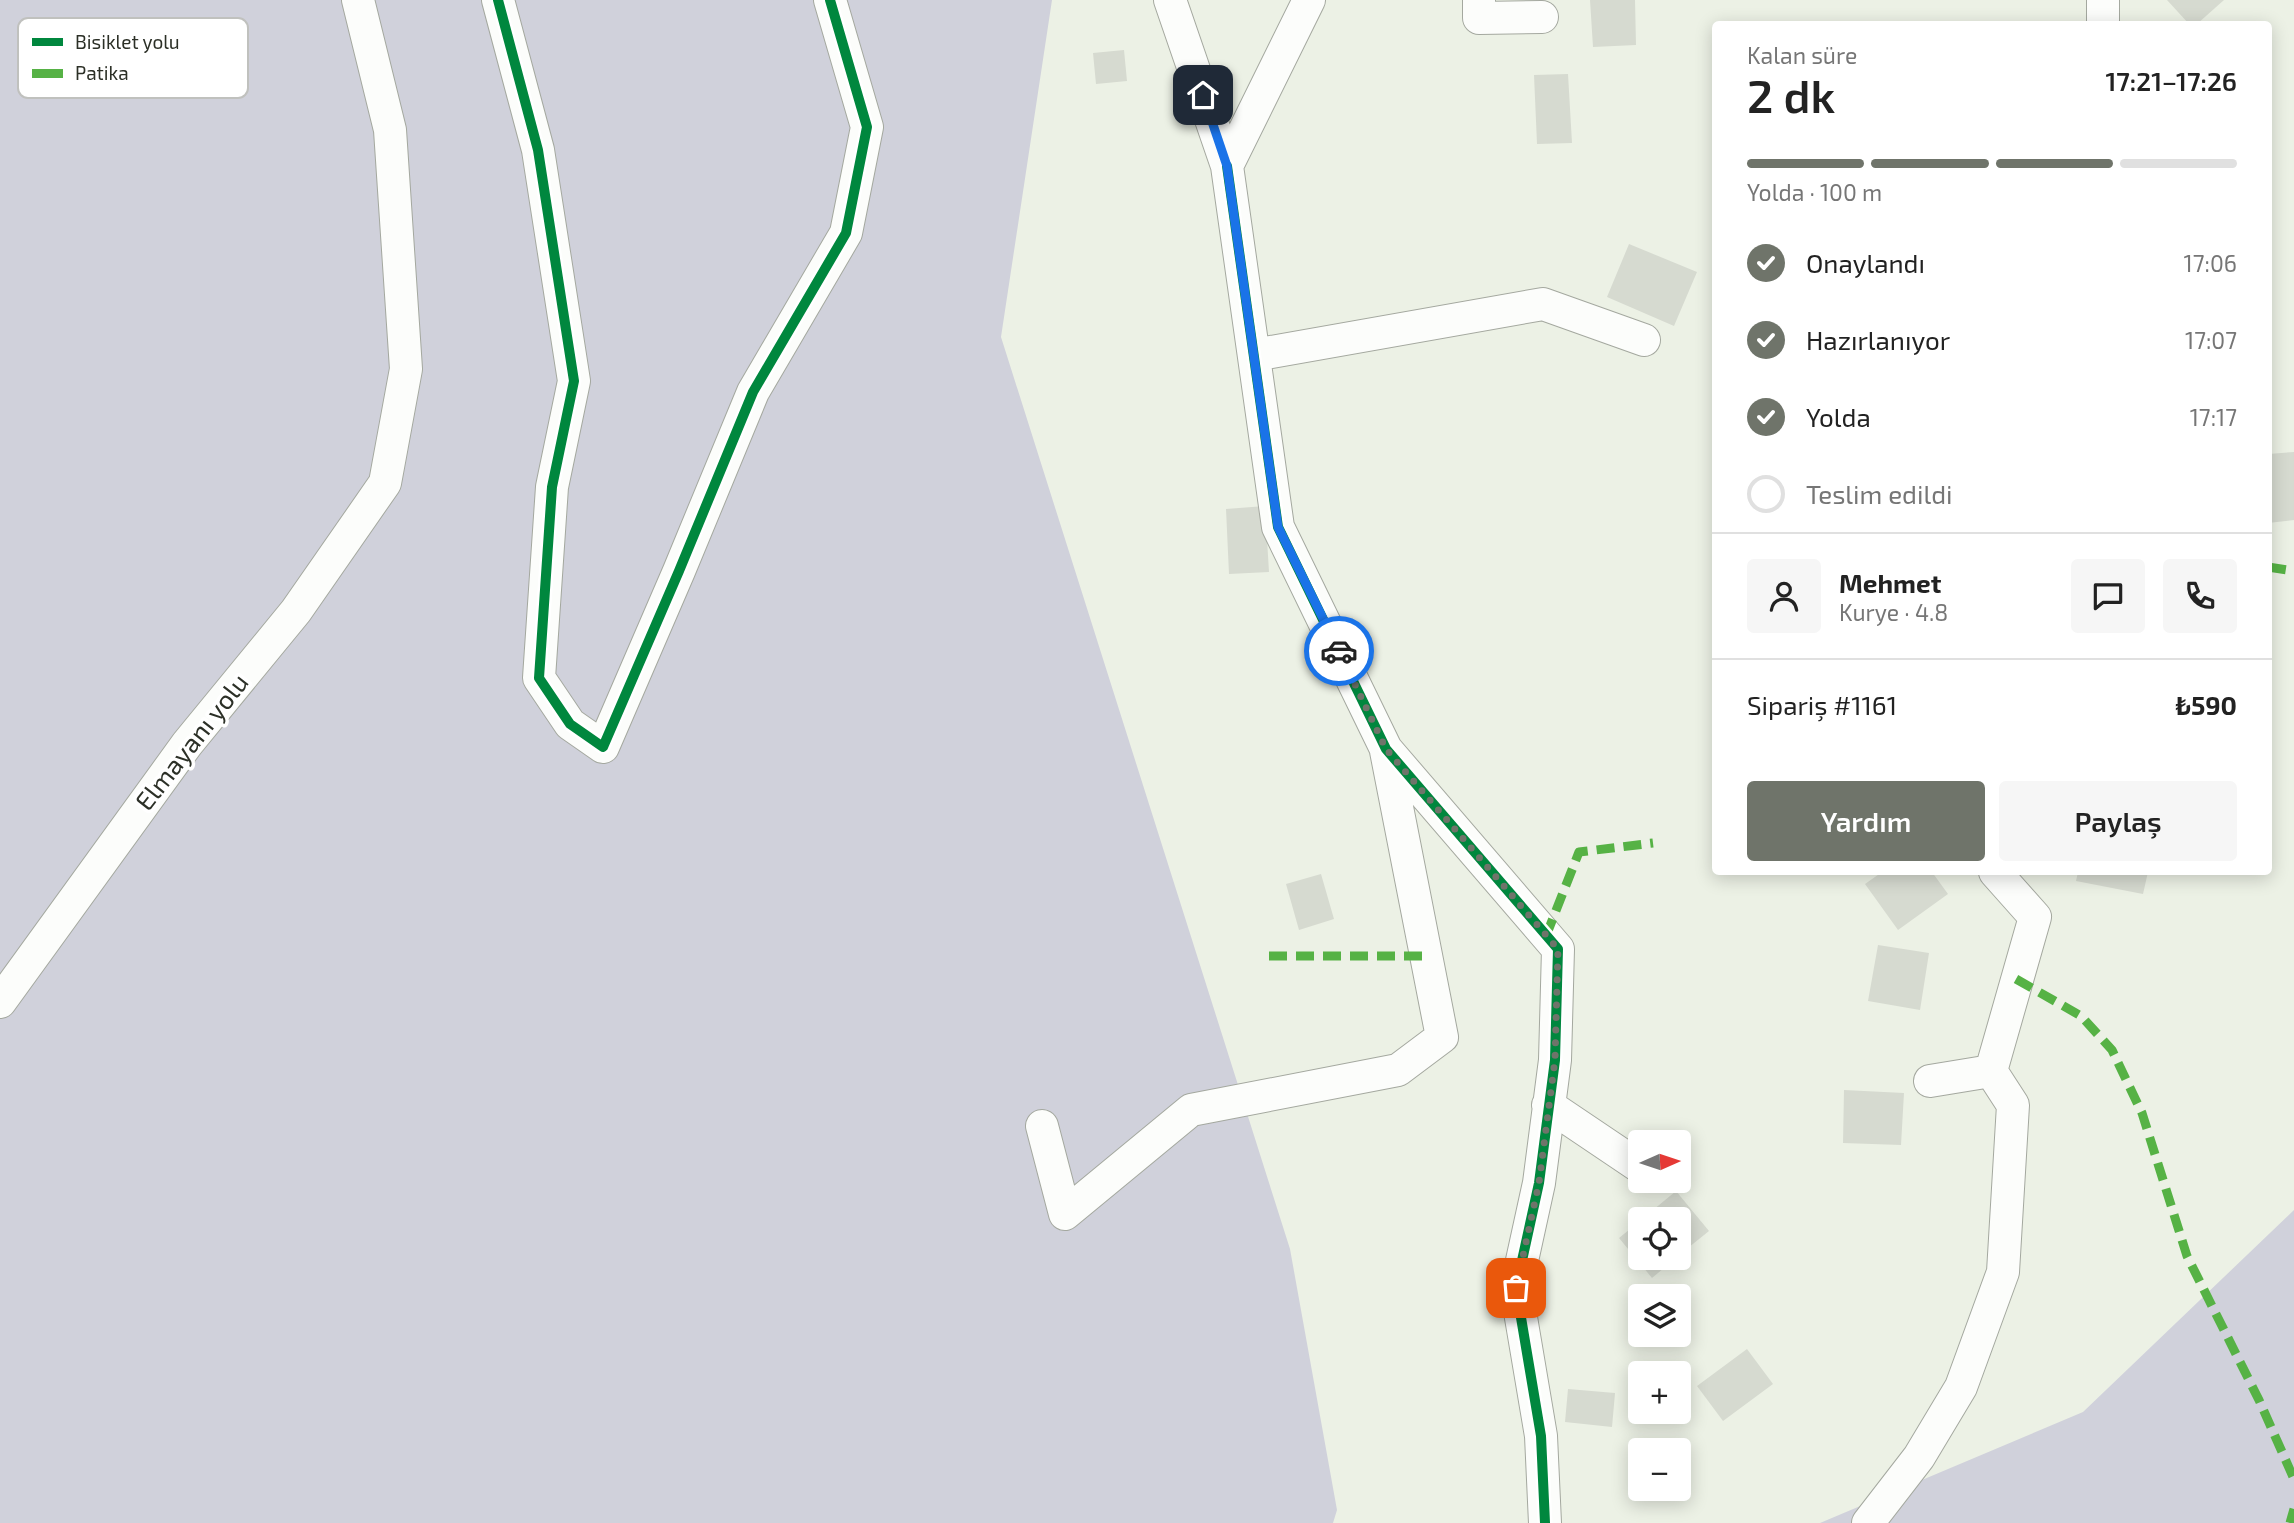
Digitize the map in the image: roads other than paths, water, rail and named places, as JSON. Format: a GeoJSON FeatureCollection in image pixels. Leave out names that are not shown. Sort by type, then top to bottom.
{"type":"FeatureCollection","features":[{"type":"Feature","properties":{"kind":"street","name":"Elmayanı yolu"},"geometry":{"type":"LineString","coordinates":[[0,1002],[187,744],[296,611],[385,483],[406,369],[390,130],[358,0]]}},
{"type":"Feature","properties":{"kind":"street"},"geometry":{"type":"LineString","coordinates":[[498,0],[538,150],[574,381],[552,487],[539,678],[570,724],[603,747],[753,391],[846,233],[867,127],[830,0]]}},
{"type":"Feature","properties":{"kind":"street"},"geometry":{"type":"LineString","coordinates":[[1171,0],[1227,166],[1278,527],[1386,749],[1558,949],[1555,1060],[1539,1183],[1516,1288],[1541,1436],[1545,1523]]}},
{"type":"Feature","properties":{"kind":"street"},"geometry":{"type":"LineString","coordinates":[[1227,166],[1309,0]]}},
{"type":"Feature","properties":{"kind":"street"},"geometry":{"type":"LineString","coordinates":[[1479,0],[1479,18],[1542,17]]}},
{"type":"Feature","properties":{"kind":"street"},"geometry":{"type":"LineString","coordinates":[[2103,0],[2103,21]]}},
{"type":"Feature","properties":{"kind":"street"},"geometry":{"type":"LineString","coordinates":[[1254,355],[1543,304],[1644,340]]}},
{"type":"Feature","properties":{"kind":"street"},"geometry":{"type":"LineString","coordinates":[[1042,1126],[1065,1214],[1191,1110],[1398,1070],[1442,1037],[1386,749]]}},
{"type":"Feature","properties":{"kind":"street"},"geometry":{"type":"LineString","coordinates":[[1868,1523],[1919,1457],[1961,1387],[2003,1272],[2013,1105],[1991,1071],[2035,917],[1997,875]]}},
{"type":"Feature","properties":{"kind":"street"},"geometry":{"type":"LineString","coordinates":[[1930,1081],[1991,1071]]}},
{"type":"Feature","properties":{"kind":"street"},"geometry":{"type":"LineString","coordinates":[[1548,1105],[1628,1159]]}}]}
